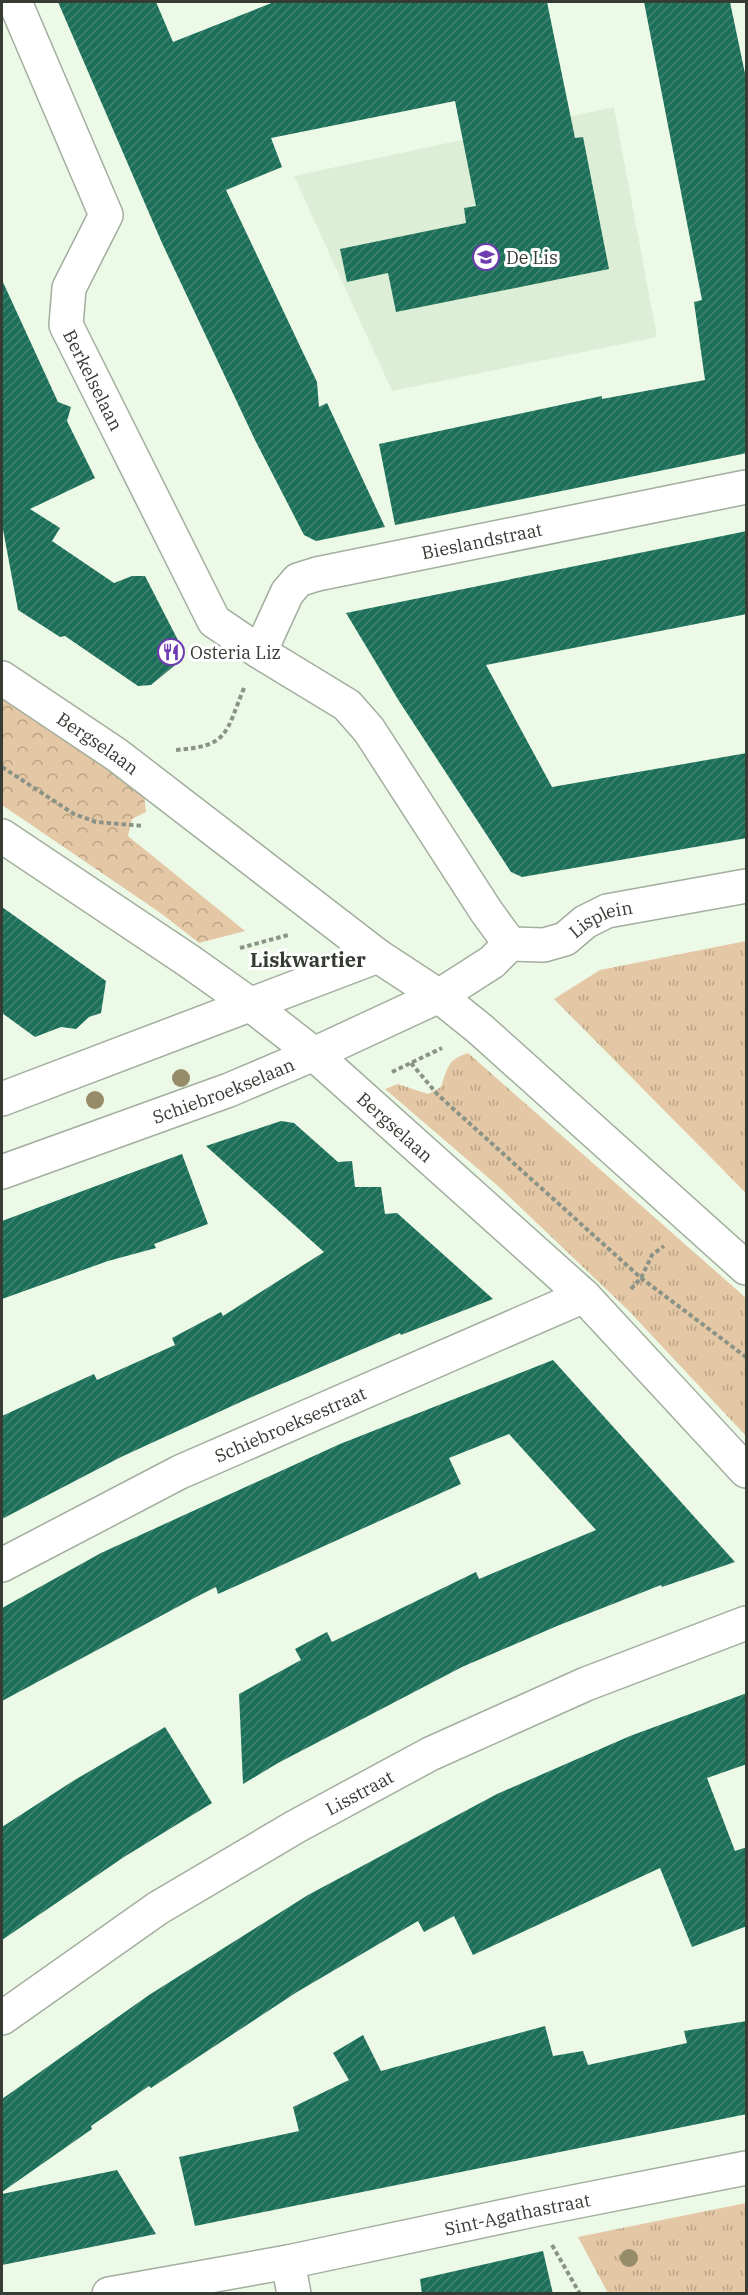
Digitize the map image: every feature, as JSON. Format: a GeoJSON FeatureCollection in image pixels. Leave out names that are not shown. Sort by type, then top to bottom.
{"type":"FeatureCollection","features":[{"type":"Feature","properties":{"kind":"street","name":"Berkelselaan"},"geometry":{"type":"LineString","coordinates":[[15,2],[106,215],[69,288],[66,325],[214,621],[260,652]]}},
{"type":"Feature","properties":{"kind":"street","name":"Bieslandstraat"},"geometry":{"type":"LineString","coordinates":[[260,652],[287,593],[297,580],[747,487]]}},
{"type":"Feature","properties":{"kind":"street"},"geometry":{"type":"LineString","coordinates":[[260,652],[346,705],[369,730],[486,911],[510,944],[492,962],[440,996]]}},
{"type":"Feature","properties":{"kind":"street","name":"Bergselaan"},"geometry":{"type":"LineString","coordinates":[[2,678],[117,755],[378,956],[440,996],[480,1029],[747,1268]]}},
{"type":"Feature","properties":{"kind":"street","name":"Bergselaan"},"geometry":{"type":"LineString","coordinates":[[2,836],[189,961],[314,1054],[584,1296],[747,1471]]}},
{"type":"Feature","properties":{"kind":"street","name":"Lisplein"},"geometry":{"type":"LineString","coordinates":[[510,944],[544,945],[565,939],[585,922],[607,911],[747,886]]}},
{"type":"Feature","properties":{"kind":"street"},"geometry":{"type":"LineString","coordinates":[[2,1099],[378,956]]}},
{"type":"Feature","properties":{"kind":"street","name":"Schiebroekselaan"},"geometry":{"type":"LineString","coordinates":[[2,1172],[229,1090],[440,996]]}},
{"type":"Feature","properties":{"kind":"street","name":"Schiebroeksestraat"},"geometry":{"type":"LineString","coordinates":[[2,1565],[180,1472],[584,1296]]}},
{"type":"Feature","properties":{"kind":"street","name":"Lisstraat"},"geometry":{"type":"LineString","coordinates":[[2,2018],[158,1908],[295,1827],[420,1760],[586,1684],[747,1623]]}},
{"type":"Feature","properties":{"kind":"street","name":"Sint-Agathastraat"},"geometry":{"type":"LineString","coordinates":[[110,2294],[288,2262],[747,2168]]}},
{"type":"Feature","properties":{"kind":"street"},"geometry":{"type":"LineString","coordinates":[[288,2262],[294,2294]]}},
{"type":"Feature","properties":{"kind":"path"},"geometry":{"type":"LineString","coordinates":[[117,755],[197,749],[216,743],[226,731],[260,652]]}},
{"type":"Feature","properties":{"kind":"path"},"geometry":{"type":"LineString","coordinates":[[2,767],[74,814],[96,822],[148,827]]}},
{"type":"Feature","properties":{"kind":"path"},"geometry":{"type":"LineString","coordinates":[[189,961],[292,934],[283,927]]}},
{"type":"Feature","properties":{"kind":"path"},"geometry":{"type":"LineString","coordinates":[[356,1090],[480,1029]]}},
{"type":"Feature","properties":{"kind":"path"},"geometry":{"type":"LineString","coordinates":[[411,1063],[438,1095],[641,1278],[747,1357]]}},
{"type":"Feature","properties":{"kind":"path"},"geometry":{"type":"LineString","coordinates":[[605,1319],[641,1278],[652,1255],[695,1222]]}},
{"type":"Feature","properties":{"kind":"path"},"geometry":{"type":"LineString","coordinates":[[533,2210],[580,2294]]}},
{"type":"Feature","properties":{"kind":"shaded area","name":"De Lis"},"geometry":{"type":"Polygon","coordinates":[[[614,107],[657,337],[392,391],[294,176],[614,107]]]}},
{"type":"Feature","properties":{"kind":"green space"},"geometry":{"type":"Polygon","coordinates":[[[2,691],[107,762],[144,795],[146,812],[132,819],[128,836],[245,931],[199,943],[162,914],[2,805],[2,691]]]}},
{"type":"Feature","properties":{"kind":"green space"},"geometry":{"type":"Polygon","coordinates":[[[746,941],[746,1193],[554,999],[600,970],[746,941]]]}},
{"type":"Feature","properties":{"kind":"green space"},"geometry":{"type":"Polygon","coordinates":[[[468,1053],[746,1298],[746,1436],[628,1310],[498,1186],[385,1089],[398,1084],[428,1094],[441,1087],[452,1062],[468,1053]]]}},
{"type":"Feature","properties":{"kind":"green space"},"geometry":{"type":"Polygon","coordinates":[[[746,2203],[746,2293],[608,2293],[578,2237],[746,2203]]]}},
{"type":"Feature","properties":{"kind":"building"},"geometry":{"type":"Polygon","coordinates":[[[58,2],[156,2],[173,42],[274,2],[547,2],[575,138],[583,137],[609,269],[396,312],[388,273],[347,282],[340,249],[466,223],[464,208],[476,206],[455,101],[271,138],[282,167],[226,190],[317,382],[319,407],[327,403],[385,527],[316,541],[304,535],[255,440],[162,243],[58,2]]]}},
{"type":"Feature","properties":{"kind":"building"},"geometry":{"type":"Polygon","coordinates":[[[644,2],[730,2],[747,83],[747,453],[395,525],[379,444],[602,396],[602,399],[705,380],[694,302],[702,300],[644,2]]]}},
{"type":"Feature","properties":{"kind":"building"},"geometry":{"type":"Polygon","coordinates":[[[2,280],[58,402],[71,407],[67,421],[95,478],[30,509],[60,528],[52,541],[114,583],[132,576],[145,576],[182,648],[180,661],[151,685],[138,686],[65,636],[60,637],[18,610],[2,524],[2,280]]]}},
{"type":"Feature","properties":{"kind":"building"},"geometry":{"type":"Polygon","coordinates":[[[747,531],[747,614],[486,665],[552,787],[747,753],[747,838],[522,877],[511,872],[399,701],[346,613],[747,531]]]}},
{"type":"Feature","properties":{"kind":"building"},"geometry":{"type":"Polygon","coordinates":[[[2,907],[106,981],[101,1013],[89,1017],[76,1029],[61,1027],[35,1037],[2,1013],[2,907]]]}},
{"type":"Feature","properties":{"kind":"building"},"geometry":{"type":"Polygon","coordinates":[[[281,1121],[294,1123],[338,1162],[352,1161],[355,1187],[381,1187],[385,1214],[397,1213],[493,1299],[401,1335],[400,1333],[245,1400],[121,1457],[2,1519],[2,1416],[94,1374],[97,1380],[175,1345],[172,1338],[221,1312],[223,1316],[324,1252],[206,1146],[281,1121]]]}},
{"type":"Feature","properties":{"kind":"building"},"geometry":{"type":"Polygon","coordinates":[[[182,1154],[208,1224],[154,1244],[156,1248],[108,1261],[2,1299],[2,1221],[182,1154]]]}},
{"type":"Feature","properties":{"kind":"building"},"geometry":{"type":"Polygon","coordinates":[[[553,1360],[735,1562],[662,1587],[661,1585],[462,1667],[278,1763],[243,1784],[239,1694],[301,1660],[295,1649],[327,1632],[332,1642],[476,1572],[479,1579],[596,1530],[509,1434],[449,1458],[461,1484],[218,1594],[216,1587],[2,1701],[2,1608],[101,1553],[340,1444],[553,1360]]]}},
{"type":"Feature","properties":{"kind":"building"},"geometry":{"type":"Polygon","coordinates":[[[747,1693],[747,1764],[707,1778],[735,1851],[747,1847],[747,1926],[692,1947],[660,1868],[473,1955],[454,1916],[424,1932],[418,1921],[297,1992],[151,2088],[149,2086],[2,2192],[2,2099],[149,1995],[308,1895],[497,1794],[630,1736],[747,1693]]]}},
{"type":"Feature","properties":{"kind":"building"},"geometry":{"type":"Polygon","coordinates":[[[165,1727],[212,1803],[124,1857],[2,1940],[2,1827],[73,1781],[165,1727]]]}},
{"type":"Feature","properties":{"kind":"building"},"geometry":{"type":"Polygon","coordinates":[[[747,2021],[747,2114],[195,2226],[179,2157],[299,2131],[293,2107],[349,2080],[333,2053],[363,2035],[381,2071],[545,2026],[553,2056],[583,2051],[588,2065],[687,2043],[684,2031],[747,2021]]]}},
{"type":"Feature","properties":{"kind":"building"},"geometry":{"type":"Polygon","coordinates":[[[117,2170],[156,2234],[2,2265],[2,2194],[117,2170]]]}},
{"type":"Feature","properties":{"kind":"building"},"geometry":{"type":"Polygon","coordinates":[[[543,2251],[553,2294],[422,2294],[420,2279],[543,2251]]]}},
{"type":"Feature","properties":{"kind":"place","name":"De Lis"},"geometry":{"type":"Point","coordinates":[486,257]}},
{"type":"Feature","properties":{"kind":"place","name":"Osteria Liz"},"geometry":{"type":"Point","coordinates":[171,652]}},
{"type":"Feature","properties":{"kind":"district","name":"Liskwartier"},"geometry":{"type":"Point","coordinates":[308,959]}}]}
